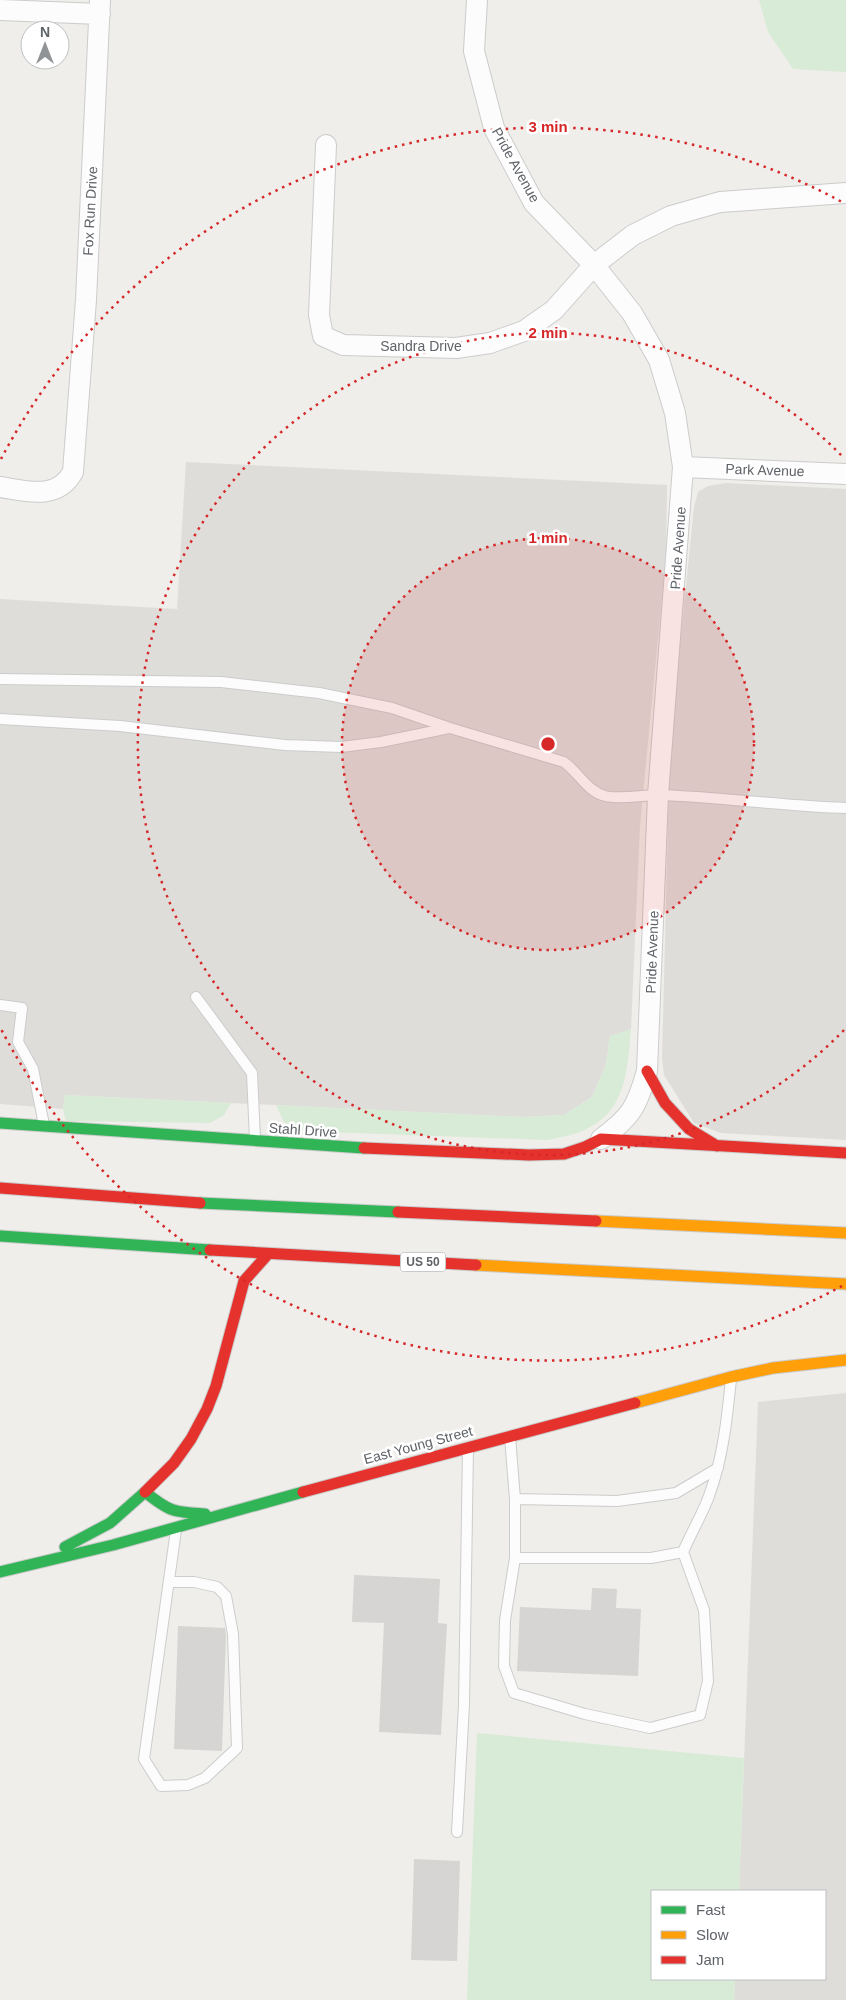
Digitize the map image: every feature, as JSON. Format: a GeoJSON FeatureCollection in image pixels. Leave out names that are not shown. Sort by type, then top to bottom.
{"type":"FeatureCollection","features":[{"type":"Feature","properties":{"kind":"main road"},"geometry":{"type":"LineString","coordinates":[[647,1071],[665,1103],[688,1129],[718,1146]]}},
{"type":"Feature","properties":{"kind":"main road","name":"Stahl Drive"},"geometry":{"type":"LineString","coordinates":[[0,1123],[319,1146],[529,1155],[564,1154],[601,1139]]}},
{"type":"Feature","properties":{"kind":"main road"},"geometry":{"type":"LineString","coordinates":[[601,1139],[846,1154]]}},
{"type":"Feature","properties":{"kind":"main road"},"geometry":{"type":"LineString","coordinates":[[0,1188],[207,1203],[846,1233]]}},
{"type":"Feature","properties":{"kind":"main road","name":"US 50"},"geometry":{"type":"LineString","coordinates":[[0,1236],[268,1254],[846,1284]]}},
{"type":"Feature","properties":{"kind":"main road","name":"East Young Street"},"geometry":{"type":"LineString","coordinates":[[0,1571],[58,1551],[110,1522],[145,1492],[174,1463],[191,1439],[208,1409],[244,1282],[268,1254]]}},
{"type":"Feature","properties":{"kind":"main road","name":"East Young Street"},"geometry":{"type":"LineString","coordinates":[[0,1571],[114,1545],[217,1515],[731,1377],[773,1368],[846,1360]]}},
{"type":"Feature","properties":{"kind":"main road"},"geometry":{"type":"LineString","coordinates":[[145,1492],[163,1506],[176,1512],[217,1515]]}},
{"type":"Feature","properties":{"kind":"street","name":"Pride Avenue"},"geometry":{"type":"LineString","coordinates":[[477,0],[474,51],[494,128],[534,203],[594,265],[632,313],[659,360],[675,413],[683,467],[658,795],[647,1071],[641,1092],[632,1112],[616,1128],[601,1139]]}},
{"type":"Feature","properties":{"kind":"street"},"geometry":{"type":"LineString","coordinates":[[0,10],[100,7]]}},
{"type":"Feature","properties":{"kind":"street","name":"Fox Run Drive"},"geometry":{"type":"LineString","coordinates":[[0,487],[47,492],[59,489],[71,477],[73,472],[86,300],[100,7]]}},
{"type":"Feature","properties":{"kind":"street","name":"Sandra Drive"},"geometry":{"type":"LineString","coordinates":[[326,145],[319,315],[323,336],[343,345],[456,348],[490,343],[524,330],[554,310],[594,265],[633,235],[671,216],[720,202],[846,193]]}},
{"type":"Feature","properties":{"kind":"street","name":"Park Avenue"},"geometry":{"type":"LineString","coordinates":[[683,467],[846,474]]}},
{"type":"Feature","properties":{"kind":"lane"},"geometry":{"type":"LineString","coordinates":[[0,679],[221,682],[309,692],[392,708],[450,728],[564,762],[576,770],[586,784],[595,792],[606,796],[658,795],[808,807],[846,808]]}},
{"type":"Feature","properties":{"kind":"lane"},"geometry":{"type":"LineString","coordinates":[[0,719],[120,726],[285,745],[341,746],[381,742],[450,728]]}},
{"type":"Feature","properties":{"kind":"lane"},"geometry":{"type":"LineString","coordinates":[[196,997],[252,1073],[255,1141]]}},
{"type":"Feature","properties":{"kind":"lane"},"geometry":{"type":"LineString","coordinates":[[0,1005],[22,1008],[18,1042],[33,1069],[44,1126]]}},
{"type":"Feature","properties":{"kind":"lane"},"geometry":{"type":"LineString","coordinates":[[510,1436],[515,1499],[515,1558],[505,1620],[504,1666],[514,1693],[585,1714],[650,1728],[700,1714],[708,1681],[704,1610],[683,1552],[709,1497],[718,1468],[726,1430],[731,1377]]}},
{"type":"Feature","properties":{"kind":"lane"},"geometry":{"type":"LineString","coordinates":[[457,1832],[464,1705],[468,1448]]}},
{"type":"Feature","properties":{"kind":"lane"},"geometry":{"type":"LineString","coordinates":[[515,1499],[617,1501],[676,1493],[718,1468]]}},
{"type":"Feature","properties":{"kind":"lane"},"geometry":{"type":"LineString","coordinates":[[169,1582],[194,1582],[217,1587],[226,1596],[233,1634],[237,1748],[205,1778],[188,1785],[161,1786],[144,1759],[169,1582],[177,1526]]}},
{"type":"Feature","properties":{"kind":"lane"},"geometry":{"type":"LineString","coordinates":[[515,1558],[651,1558],[683,1552]]}},
{"type":"Feature","properties":{"kind":"shaded area"},"geometry":{"type":"Polygon","coordinates":[[[186,462],[667,485],[666,555],[640,826],[631,1029],[610,1036],[606,1065],[592,1097],[564,1115],[522,1117],[65,1095],[63,1109],[0,1104],[0,599],[177,609],[186,462]]]}},
{"type":"Feature","properties":{"kind":"shaded area"},"geometry":{"type":"Polygon","coordinates":[[[726,483],[846,489],[846,1140],[721,1133],[694,1123],[664,1075],[662,1058],[670,745],[694,507],[698,492],[708,486],[726,483]]]}},
{"type":"Feature","properties":{"kind":"shaded area"},"geometry":{"type":"Polygon","coordinates":[[[846,1393],[846,2000],[734,2000],[735,1980],[826,1980],[826,1890],[739,1890],[758,1402],[846,1393]]]}},
{"type":"Feature","properties":{"kind":"green space"},"geometry":{"type":"Polygon","coordinates":[[[759,0],[846,0],[846,72],[793,69],[768,32],[759,0]]]}},
{"type":"Feature","properties":{"kind":"green space"},"geometry":{"type":"Polygon","coordinates":[[[631,1029],[626,1075],[616,1102],[608,1113],[597,1123],[582,1131],[548,1140],[298,1131],[284,1122],[276,1105],[522,1117],[564,1115],[592,1097],[606,1065],[610,1036],[631,1029]]]}},
{"type":"Feature","properties":{"kind":"green space"},"geometry":{"type":"Polygon","coordinates":[[[65,1095],[231,1103],[224,1115],[210,1123],[66,1121],[63,1109],[65,1095]]]}},
{"type":"Feature","properties":{"kind":"green space"},"geometry":{"type":"Polygon","coordinates":[[[477,1733],[744,1758],[739,1890],[651,1890],[651,1980],[735,1980],[734,2000],[467,2000],[477,1733]]]}},
{"type":"Feature","properties":{"kind":"building"},"geometry":{"type":"Polygon","coordinates":[[[354,1575],[440,1579],[438,1623],[447,1624],[441,1735],[379,1732],[384,1623],[352,1622],[354,1575]]]}},
{"type":"Feature","properties":{"kind":"building"},"geometry":{"type":"Polygon","coordinates":[[[592,1588],[617,1589],[616,1608],[641,1609],[638,1676],[517,1671],[520,1607],[591,1610],[592,1588]]]}},
{"type":"Feature","properties":{"kind":"building"},"geometry":{"type":"Polygon","coordinates":[[[178,1626],[225,1628],[222,1751],[174,1749],[178,1626]]]}},
{"type":"Feature","properties":{"kind":"building"},"geometry":{"type":"Polygon","coordinates":[[[414,1859],[460,1861],[457,1961],[411,1960],[414,1859]]]}},
{"type":"Feature","properties":{"kind":"traffic: fast"},"geometry":{"type":"LineString","coordinates":[[0,1123],[364,1148]]}},
{"type":"Feature","properties":{"kind":"traffic: fast"},"geometry":{"type":"LineString","coordinates":[[200,1203],[398,1212]]}},
{"type":"Feature","properties":{"kind":"traffic: fast"},"geometry":{"type":"LineString","coordinates":[[0,1236],[210,1250]]}},
{"type":"Feature","properties":{"kind":"traffic: fast"},"geometry":{"type":"LineString","coordinates":[[65,1547],[110,1523],[145,1492],[160,1504],[172,1510],[205,1514]]}},
{"type":"Feature","properties":{"kind":"traffic: fast"},"geometry":{"type":"LineString","coordinates":[[0,1572],[113,1545],[303,1492]]}},
{"type":"Feature","properties":{"kind":"traffic: slow"},"geometry":{"type":"LineString","coordinates":[[596,1221],[846,1233]]}},
{"type":"Feature","properties":{"kind":"traffic: slow"},"geometry":{"type":"LineString","coordinates":[[476,1265],[846,1284]]}},
{"type":"Feature","properties":{"kind":"traffic: slow"},"geometry":{"type":"LineString","coordinates":[[635,1403],[731,1377],[773,1368],[846,1360]]}},
{"type":"Feature","properties":{"kind":"traffic: jam"},"geometry":{"type":"LineString","coordinates":[[647,1071],[665,1103],[689,1129],[717,1146]]}},
{"type":"Feature","properties":{"kind":"traffic: jam"},"geometry":{"type":"LineString","coordinates":[[364,1148],[529,1155],[564,1154],[601,1139]]}},
{"type":"Feature","properties":{"kind":"traffic: jam"},"geometry":{"type":"LineString","coordinates":[[601,1139],[846,1153]]}},
{"type":"Feature","properties":{"kind":"traffic: jam"},"geometry":{"type":"LineString","coordinates":[[0,1188],[200,1203]]}},
{"type":"Feature","properties":{"kind":"traffic: jam"},"geometry":{"type":"LineString","coordinates":[[398,1212],[596,1221]]}},
{"type":"Feature","properties":{"kind":"traffic: jam"},"geometry":{"type":"LineString","coordinates":[[210,1250],[476,1265]]}},
{"type":"Feature","properties":{"kind":"traffic: jam"},"geometry":{"type":"LineString","coordinates":[[145,1492],[174,1463],[191,1439],[207,1409],[216,1386],[244,1281],[268,1254]]}},
{"type":"Feature","properties":{"kind":"traffic: jam"},"geometry":{"type":"LineString","coordinates":[[303,1492],[635,1403]]}}]}
